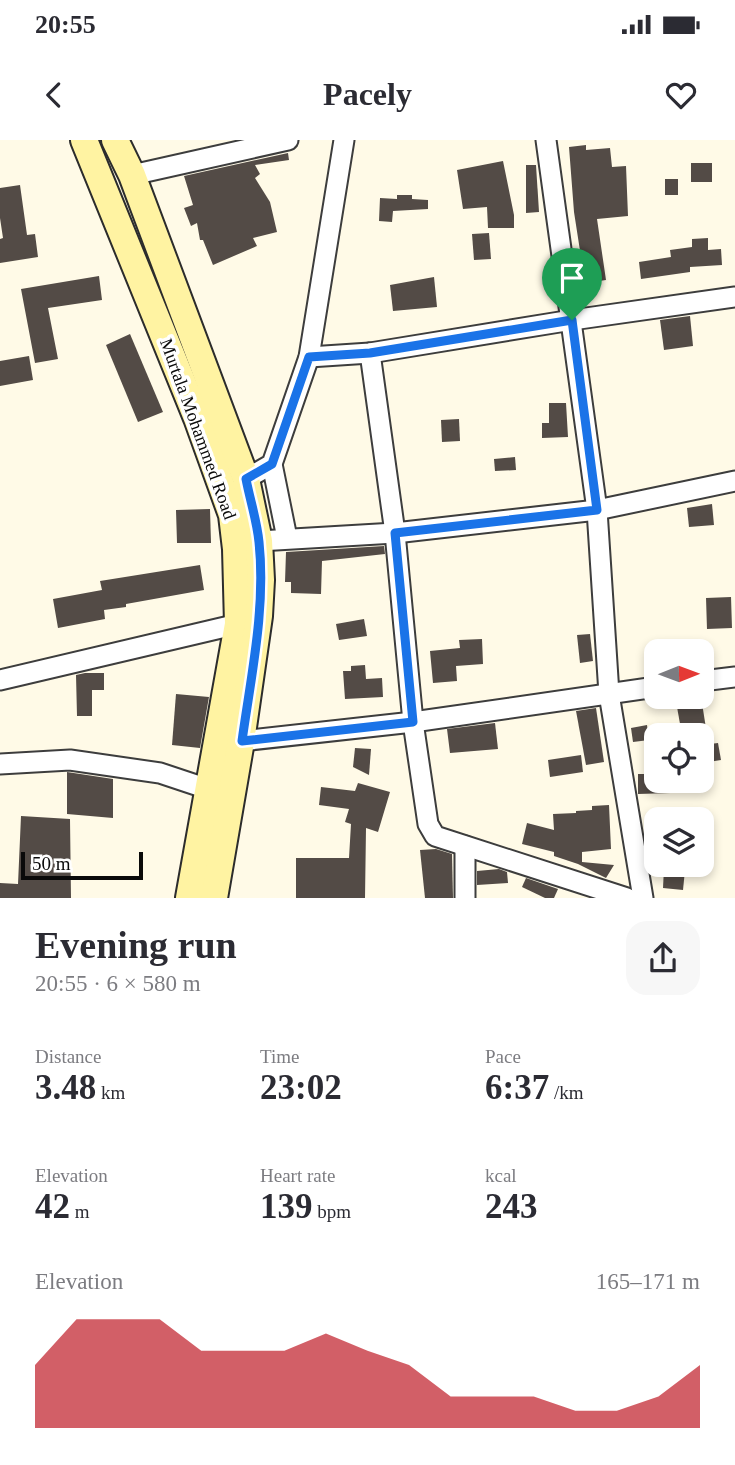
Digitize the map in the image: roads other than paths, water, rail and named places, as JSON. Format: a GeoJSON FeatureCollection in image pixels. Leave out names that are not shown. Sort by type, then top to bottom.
{"type":"FeatureCollection","features":[{"type":"Feature","properties":{"kind":"main road","name":"Murtala Mohammed Road"},"geometry":{"type":"LineString","coordinates":[[84,140],[188,393],[232,515],[236,549],[242,741],[214,898]]}},
{"type":"Feature","properties":{"kind":"main road","name":"Murtala Mohammed Road"},"geometry":{"type":"LineString","coordinates":[[115,140],[132,175],[246,479],[259,541],[260,604],[208,789],[189,898]]}},
{"type":"Feature","properties":{"kind":"street"},"geometry":{"type":"LineString","coordinates":[[132,175],[288,140]]}},
{"type":"Feature","properties":{"kind":"street"},"geometry":{"type":"LineString","coordinates":[[288,538],[272,464],[309,357],[344,140]]}},
{"type":"Feature","properties":{"kind":"street"},"geometry":{"type":"LineString","coordinates":[[546,140],[597,510],[609,694],[643,898]]}},
{"type":"Feature","properties":{"kind":"street"},"geometry":{"type":"LineString","coordinates":[[309,357],[370,353],[735,297]]}},
{"type":"Feature","properties":{"kind":"street"},"geometry":{"type":"LineString","coordinates":[[370,353],[395,533],[413,722],[428,824],[435,836],[627,898]]}},
{"type":"Feature","properties":{"kind":"street"},"geometry":{"type":"LineString","coordinates":[[246,479],[272,464]]}},
{"type":"Feature","properties":{"kind":"street"},"geometry":{"type":"LineString","coordinates":[[259,541],[395,533],[597,510],[735,481]]}},
{"type":"Feature","properties":{"kind":"street"},"geometry":{"type":"LineString","coordinates":[[0,680],[237,624]]}},
{"type":"Feature","properties":{"kind":"street"},"geometry":{"type":"LineString","coordinates":[[714,680],[735,677]]}},
{"type":"Feature","properties":{"kind":"street"},"geometry":{"type":"LineString","coordinates":[[242,741],[413,722],[644,689]]}},
{"type":"Feature","properties":{"kind":"street"},"geometry":{"type":"LineString","coordinates":[[0,764],[69,760],[160,773],[208,789]]}},
{"type":"Feature","properties":{"kind":"street"},"geometry":{"type":"LineString","coordinates":[[465,846],[465,898]]}}]}
